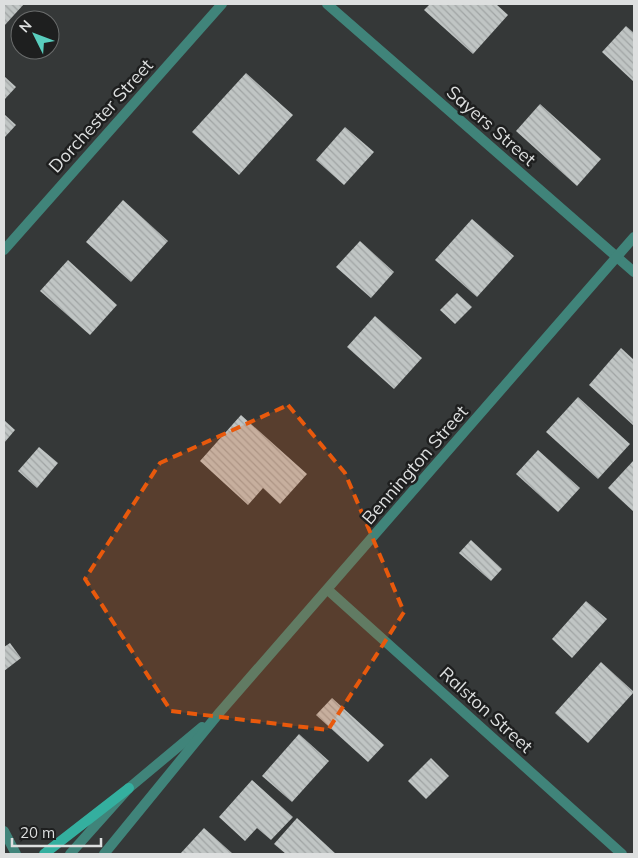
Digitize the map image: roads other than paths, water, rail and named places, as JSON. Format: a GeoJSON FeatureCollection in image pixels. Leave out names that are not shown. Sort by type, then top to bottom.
{"type":"FeatureCollection","features":[{"type":"Feature","properties":{"kind":"main road"},"geometry":{"type":"LineString","coordinates":[[44,854],[129,788]]}},
{"type":"Feature","properties":{"kind":"street","name":"Dorchester Street"},"geometry":{"type":"LineString","coordinates":[[4,250],[222,4]]}},
{"type":"Feature","properties":{"kind":"street","name":"Sayers Street"},"geometry":{"type":"LineString","coordinates":[[327,4],[634,272]]}},
{"type":"Feature","properties":{"kind":"street","name":"Bennington Street"},"geometry":{"type":"LineString","coordinates":[[104,854],[220,712],[634,237]]}},
{"type":"Feature","properties":{"kind":"street","name":"Ralston Street"},"geometry":{"type":"LineString","coordinates":[[328,590],[622,854]]}},
{"type":"Feature","properties":{"kind":"street","name":"Bennington Street"},"geometry":{"type":"LineString","coordinates":[[70,854],[129,788],[220,712]]}},
{"type":"Feature","properties":{"kind":"street"},"geometry":{"type":"LineString","coordinates":[[4,831],[16,854]]}}]}
